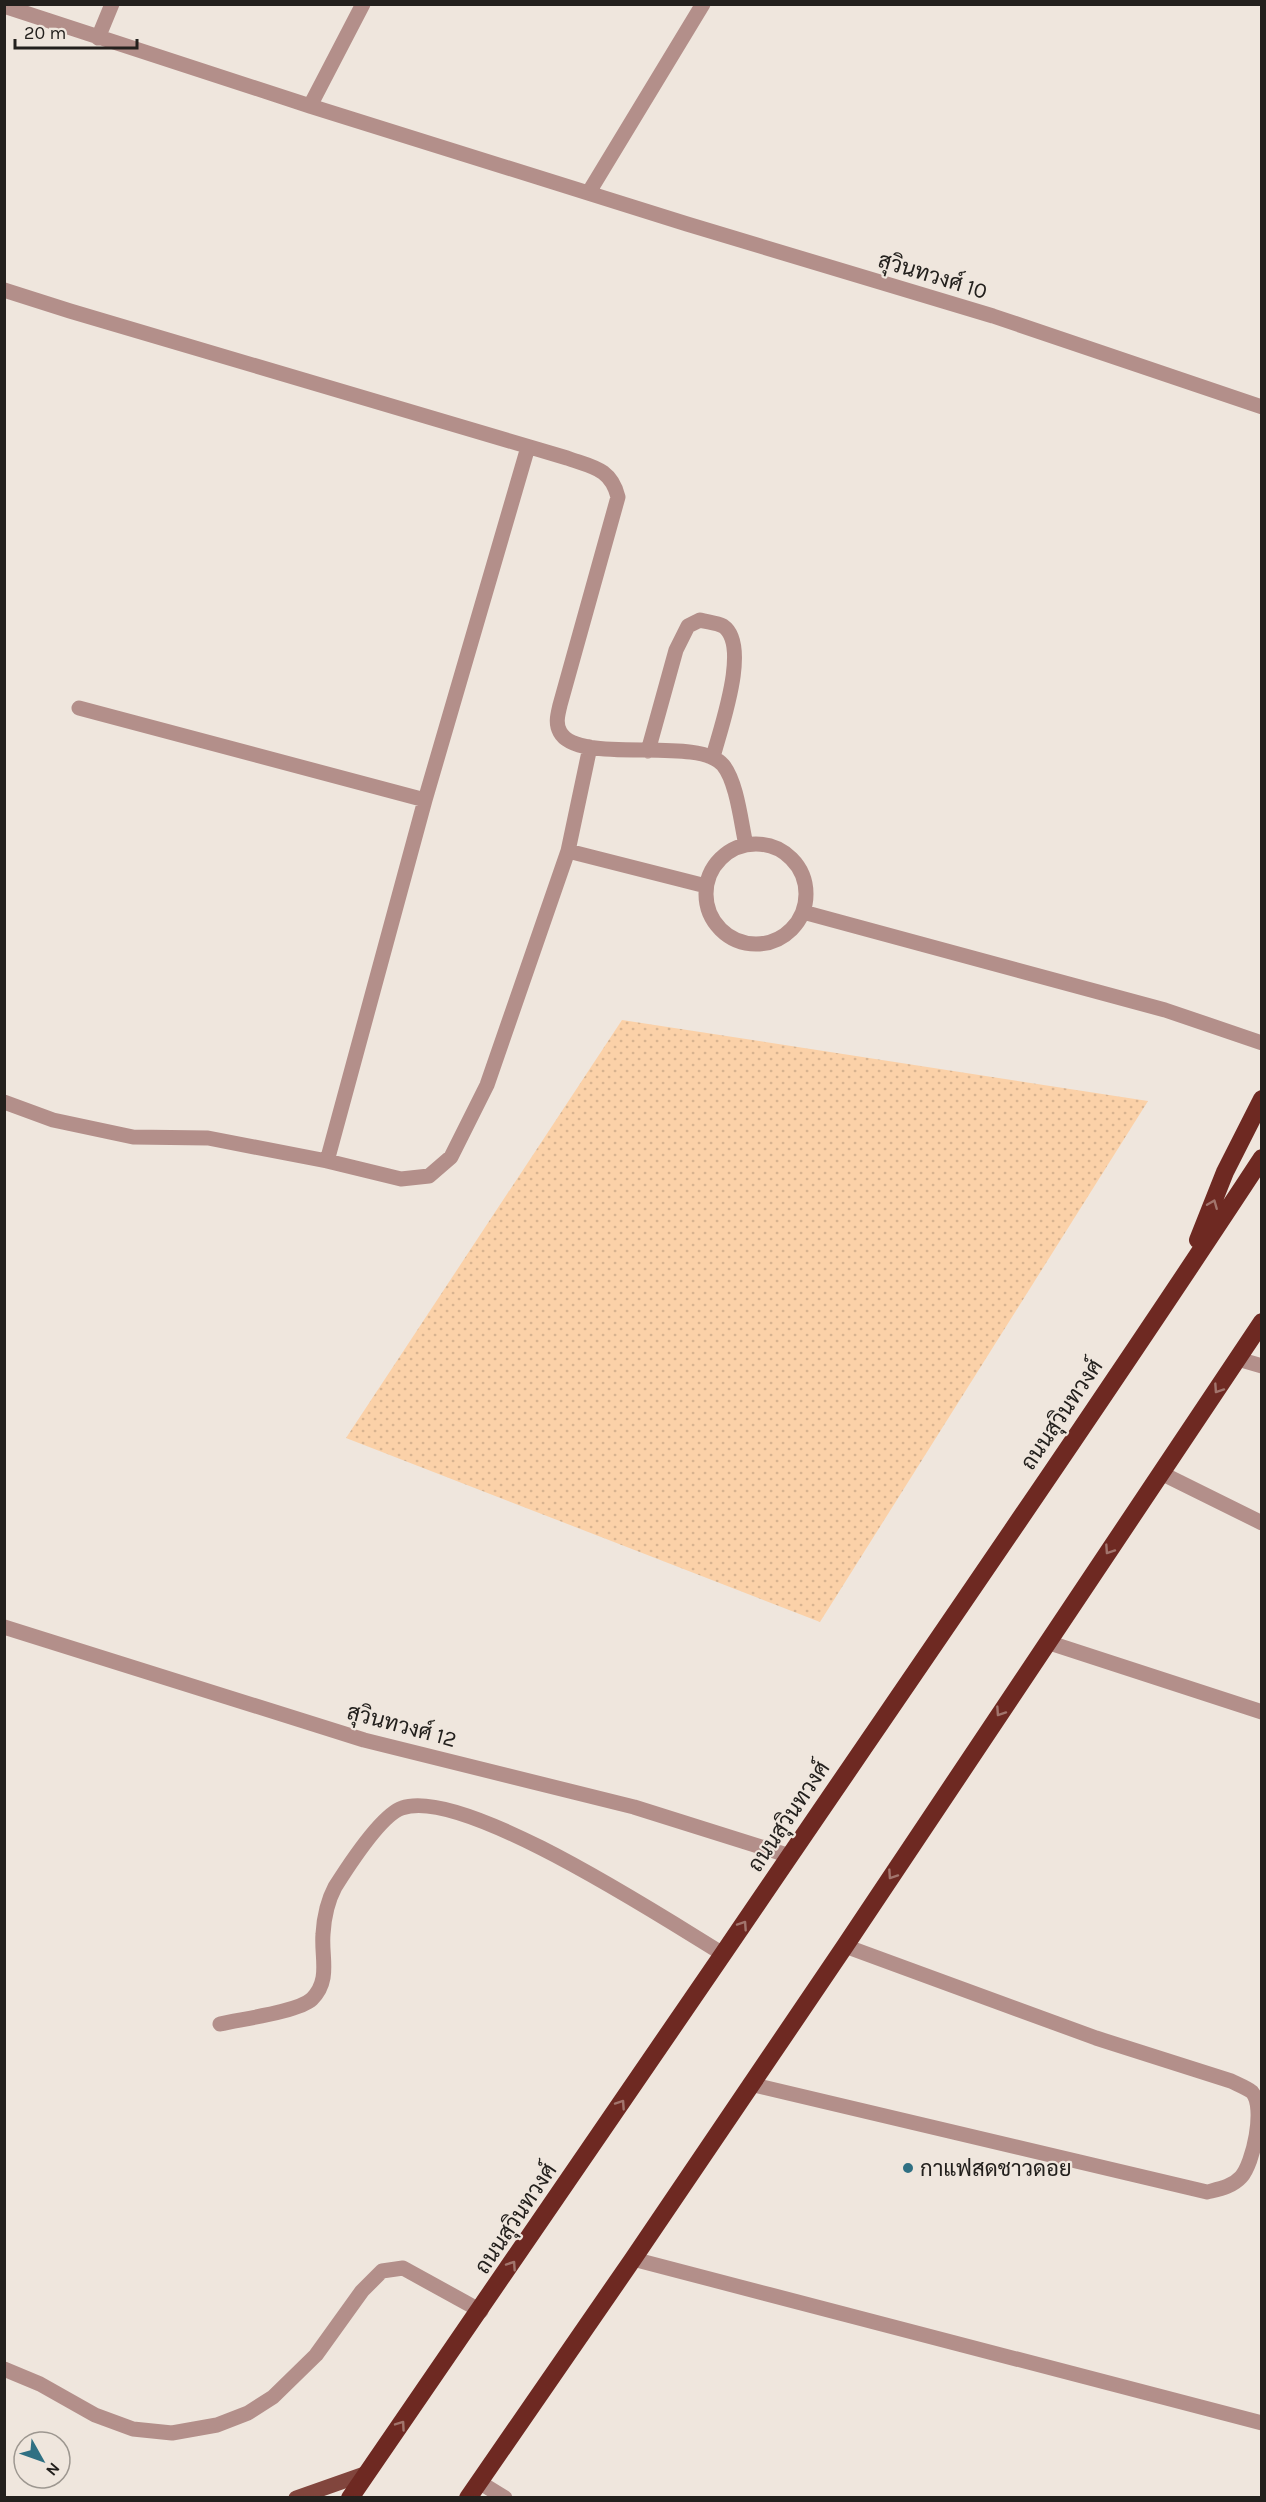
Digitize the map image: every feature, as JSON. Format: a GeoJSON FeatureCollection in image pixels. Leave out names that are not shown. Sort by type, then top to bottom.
{"type":"FeatureCollection","features":[{"type":"Feature","properties":{"kind":"highway"},"geometry":{"type":"LineString","coordinates":[[1183,1278],[1225,1172],[1262,1099]]}},
{"type":"Feature","properties":{"kind":"highway","name":"ถนนสุวินทวงศ์"},"geometry":{"type":"LineString","coordinates":[[350,2498],[481,2311],[1183,1278],[1262,1158]]}},
{"type":"Feature","properties":{"kind":"highway"},"geometry":{"type":"LineString","coordinates":[[468,2498],[845,1946],[1262,1322]]}},
{"type":"Feature","properties":{"kind":"main road"},"geometry":{"type":"LineString","coordinates":[[296,2498],[367,2473]]}},
{"type":"Feature","properties":{"kind":"street"},"geometry":{"type":"LineString","coordinates":[[98,38],[112,4]]}},
{"type":"Feature","properties":{"kind":"street"},"geometry":{"type":"LineString","coordinates":[[310,106],[363,4]]}},
{"type":"Feature","properties":{"kind":"street"},"geometry":{"type":"LineString","coordinates":[[589,192],[703,4]]}},
{"type":"Feature","properties":{"kind":"street","name":"สุวินทวงศ์ 10"},"geometry":{"type":"LineString","coordinates":[[4,6],[310,106],[687,224],[993,316],[1262,407]]}},
{"type":"Feature","properties":{"kind":"street"},"geometry":{"type":"LineString","coordinates":[[4,290],[603,471],[614,484],[618,497],[556,723],[560,734],[569,741],[590,747],[685,752],[713,757],[724,765],[730,778],[746,845]]}},
{"type":"Feature","properties":{"kind":"street"},"geometry":{"type":"LineString","coordinates":[[327,1161],[425,800],[528,447]]}},
{"type":"Feature","properties":{"kind":"street"},"geometry":{"type":"LineString","coordinates":[[648,751],[676,650],[688,626],[700,620],[723,626],[733,638],[735,652],[733,677],[713,757]]}},
{"type":"Feature","properties":{"kind":"street"},"geometry":{"type":"LineString","coordinates":[[79,708],[425,800]]}},
{"type":"Feature","properties":{"kind":"street"},"geometry":{"type":"LineString","coordinates":[[4,1102],[53,1120],[134,1137],[208,1138],[327,1161],[401,1179],[429,1176],[451,1157],[487,1085],[568,851],[590,747]]}},
{"type":"Feature","properties":{"kind":"street"},"geometry":{"type":"LineString","coordinates":[[767,844],[786,854],[801,870],[807,891],[803,912],[788,934],[764,945],[737,943],[716,927],[705,903],[706,886],[717,862],[729,851],[746,845],[767,844]]}},
{"type":"Feature","properties":{"kind":"street"},"geometry":{"type":"LineString","coordinates":[[568,851],[706,886]]}},
{"type":"Feature","properties":{"kind":"street"},"geometry":{"type":"LineString","coordinates":[[803,912],[1165,1010],[1262,1043]]}},
{"type":"Feature","properties":{"kind":"street"},"geometry":{"type":"LineString","coordinates":[[1238,1359],[1262,1366]]}},
{"type":"Feature","properties":{"kind":"street"},"geometry":{"type":"LineString","coordinates":[[1161,1473],[1262,1523]]}},
{"type":"Feature","properties":{"kind":"street","name":"สุวินทวงศ์ 12"},"geometry":{"type":"LineString","coordinates":[[4,1627],[364,1740],[634,1807],[790,1856]]}},
{"type":"Feature","properties":{"kind":"street"},"geometry":{"type":"LineString","coordinates":[[1047,1642],[1262,1712]]}},
{"type":"Feature","properties":{"kind":"street"},"geometry":{"type":"LineString","coordinates":[[220,2024],[291,2009],[311,2000],[322,1983],[325,1961],[322,1937],[327,1900],[346,1868],[377,1828],[401,1808],[439,1806],[505,1831],[594,1875],[723,1953]]}},
{"type":"Feature","properties":{"kind":"street"},"geometry":{"type":"LineString","coordinates":[[750,2084],[1207,2192],[1227,2188],[1242,2176],[1259,2138],[1259,2104],[1252,2092],[1231,2081],[1096,2038],[845,1946]]}},
{"type":"Feature","properties":{"kind":"street"},"geometry":{"type":"LineString","coordinates":[[633,2259],[1262,2423]]}},
{"type":"Feature","properties":{"kind":"street"},"geometry":{"type":"LineString","coordinates":[[4,2369],[40,2384],[95,2415],[133,2429],[172,2433],[217,2425],[248,2413],[273,2397],[316,2355],[362,2291],[382,2271],[403,2268],[481,2311]]}},
{"type":"Feature","properties":{"kind":"street"},"geometry":{"type":"LineString","coordinates":[[479,2482],[505,2498]]}},
{"type":"Feature","properties":{"kind":"shaded area"},"geometry":{"type":"Polygon","coordinates":[[[622,1020],[1148,1101],[820,1622],[346,1438],[622,1020]]]}},
{"type":"Feature","properties":{"kind":"place","name":"กาแฟสดชาวดอย"},"geometry":{"type":"Point","coordinates":[908,2168]}}]}
